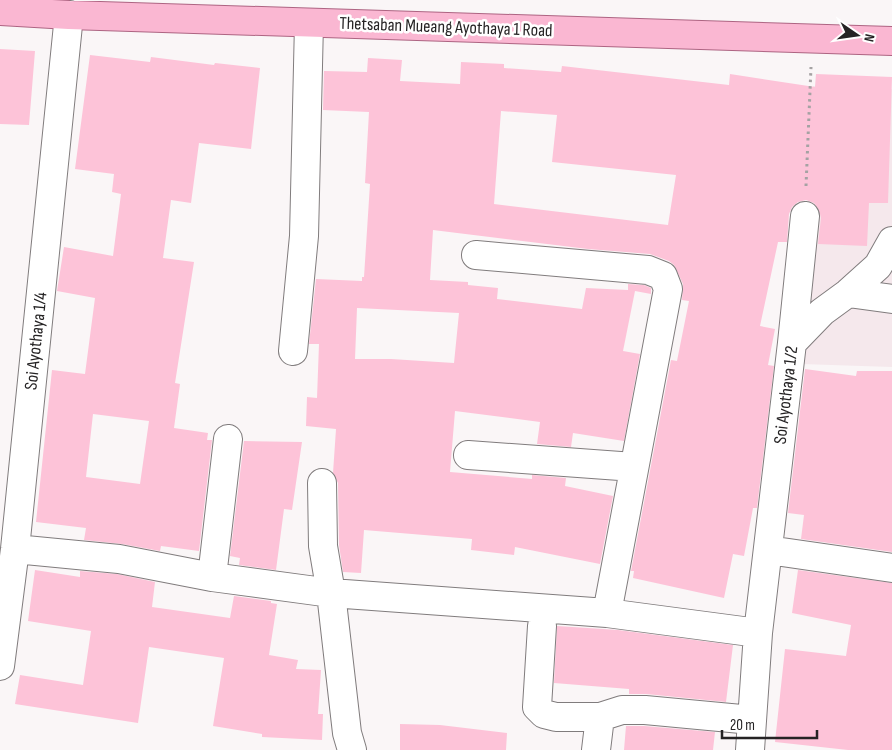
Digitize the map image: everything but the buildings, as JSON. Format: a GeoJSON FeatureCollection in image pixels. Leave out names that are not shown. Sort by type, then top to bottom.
{"type":"FeatureCollection","features":[{"type":"Feature","properties":{"kind":"main road","name":"Thetsaban Mueang Ayothaya 1 Road"},"geometry":{"type":"LineString","coordinates":[[0,11],[70,15],[892,41]]}},
{"type":"Feature","properties":{"kind":"street","name":"Soi Ayothaya 1/4"},"geometry":{"type":"LineString","coordinates":[[0,666],[15,549],[70,15]]}},
{"type":"Feature","properties":{"kind":"street"},"geometry":{"type":"LineString","coordinates":[[293,351],[304,236],[310,23]]}},
{"type":"Feature","properties":{"kind":"street","name":"Soi Ayothaya 1/2"},"geometry":{"type":"LineString","coordinates":[[750,750],[758,633],[805,216]]}},
{"type":"Feature","properties":{"kind":"street"},"geometry":{"type":"LineString","coordinates":[[792,343],[822,312],[848,293],[878,266],[892,241]]}},
{"type":"Feature","properties":{"kind":"street"},"geometry":{"type":"LineString","coordinates":[[476,256],[648,270],[663,276],[668,289],[607,613]]}},
{"type":"Feature","properties":{"kind":"street"},"geometry":{"type":"LineString","coordinates":[[848,293],[892,299]]}},
{"type":"Feature","properties":{"kind":"street"},"geometry":{"type":"LineString","coordinates":[[212,576],[228,439]]}},
{"type":"Feature","properties":{"kind":"street"},"geometry":{"type":"LineString","coordinates":[[468,455],[634,467]]}},
{"type":"Feature","properties":{"kind":"street"},"geometry":{"type":"LineString","coordinates":[[322,483],[323,546],[342,676],[347,733],[352,750]]}},
{"type":"Feature","properties":{"kind":"street"},"geometry":{"type":"LineString","coordinates":[[15,549],[119,559],[212,576],[331,593],[607,613],[758,633]]}},
{"type":"Feature","properties":{"kind":"street"},"geometry":{"type":"LineString","coordinates":[[768,550],[892,568]]}},
{"type":"Feature","properties":{"kind":"street"},"geometry":{"type":"LineString","coordinates":[[542,626],[537,707],[544,714],[556,717],[600,717],[622,710],[646,710],[752,720]]}},
{"type":"Feature","properties":{"kind":"street"},"geometry":{"type":"LineString","coordinates":[[596,750],[600,717]]}},
{"type":"Feature","properties":{"kind":"path"},"geometry":{"type":"LineString","coordinates":[[805,216],[812,39]]}},
{"type":"Feature","properties":{"kind":"shaded area"},"geometry":{"type":"Polygon","coordinates":[[[813,86],[892,89],[892,367],[801,364],[813,86]]]}}]}
